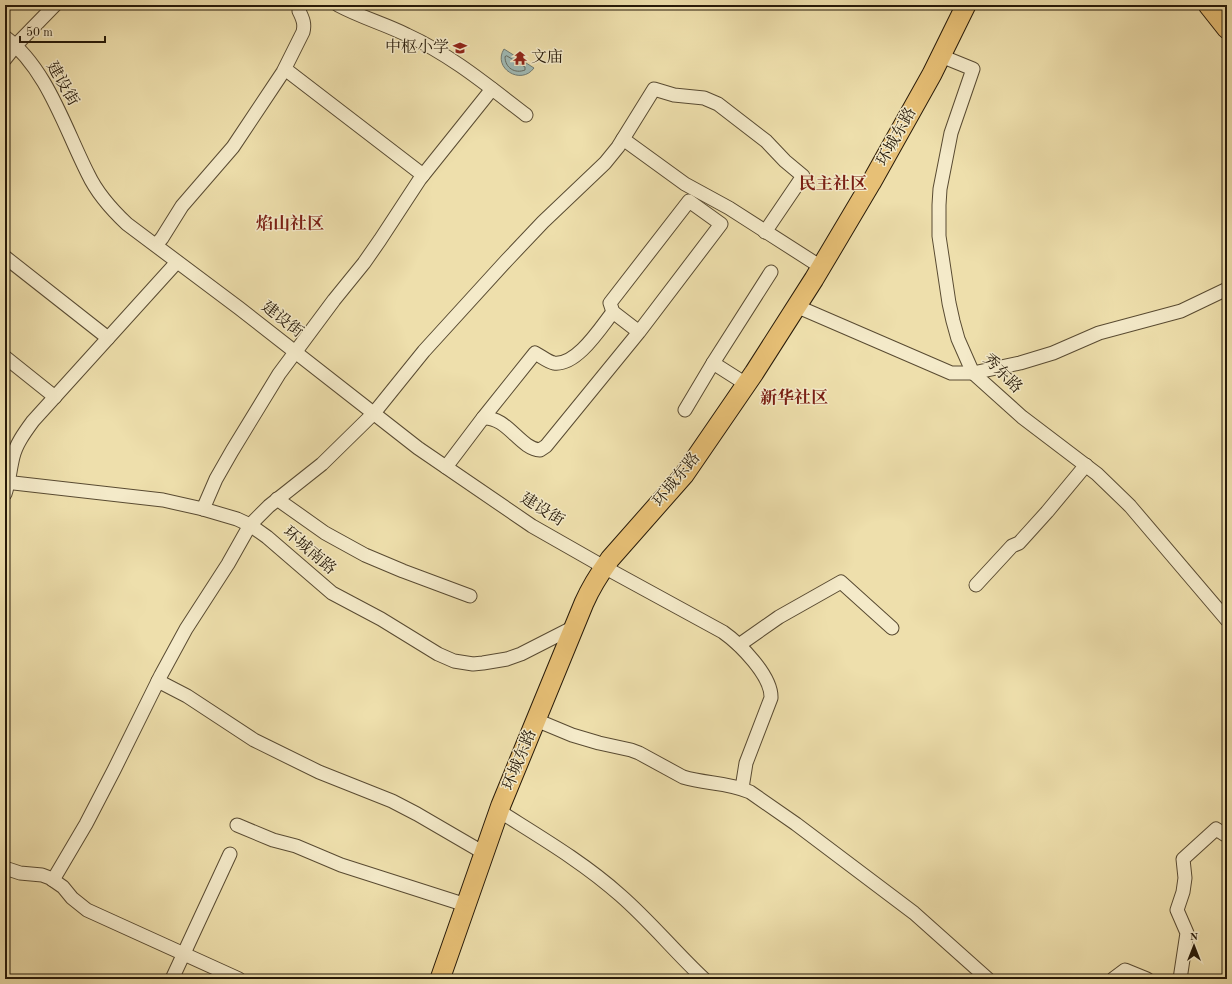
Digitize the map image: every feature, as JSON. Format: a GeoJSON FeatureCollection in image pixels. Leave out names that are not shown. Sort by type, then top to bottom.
{"type":"FeatureCollection","features":[{"type":"Feature","properties":{"kind":"highway","name":"环城东路"},"geometry":{"type":"LineString","coordinates":[[440,979],[499,811],[574,627],[592,587],[604,567],[684,475],[746,384],[821,267],[872,183],[941,56],[966,5]]}},
{"type":"Feature","properties":{"kind":"highway"},"geometry":{"type":"LineString","coordinates":[[1208,5],[1227,29]]}},
{"type":"Feature","properties":{"kind":"street"},"geometry":{"type":"LineString","coordinates":[[5,59],[16,45],[55,5]]}},
{"type":"Feature","properties":{"kind":"street"},"geometry":{"type":"LineString","coordinates":[[156,245],[182,206],[234,147],[285,69],[305,27],[299,11],[301,5]]}},
{"type":"Feature","properties":{"kind":"street"},"geometry":{"type":"LineString","coordinates":[[338,5],[408,35],[459,64],[526,115]]}},
{"type":"Feature","properties":{"kind":"street","name":"建设街"},"geometry":{"type":"LineString","coordinates":[[5,37],[16,45],[34,68],[60,112],[88,175],[96,189],[116,214],[127,224],[418,448],[532,526],[724,632],[740,645],[757,664],[772,692],[746,763],[742,788]]}},
{"type":"Feature","properties":{"kind":"street","name":"秀东路"},"geometry":{"type":"LineString","coordinates":[[941,56],[973,69],[951,133],[940,189],[938,221],[952,321],[962,350],[973,373],[1022,417],[1086,465],[1114,490],[1130,506],[1227,620]]}},
{"type":"Feature","properties":{"kind":"street"},"geometry":{"type":"LineString","coordinates":[[285,69],[423,175]]}},
{"type":"Feature","properties":{"kind":"street"},"geometry":{"type":"LineString","coordinates":[[203,509],[216,479],[248,423],[279,374],[368,257],[423,175],[492,89]]}},
{"type":"Feature","properties":{"kind":"street"},"geometry":{"type":"LineString","coordinates":[[54,880],[103,790],[158,681],[186,630],[228,564],[250,525],[269,506],[322,464],[374,413],[424,351],[465,305],[543,222],[605,163],[618,147],[654,89],[674,95],[704,98],[718,104],[766,140],[785,161],[803,176],[765,232]]}},
{"type":"Feature","properties":{"kind":"street"},"geometry":{"type":"LineString","coordinates":[[623,139],[685,184],[729,208],[821,267]]}},
{"type":"Feature","properties":{"kind":"street"},"geometry":{"type":"LineString","coordinates":[[482,418],[491,418],[498,421],[532,448],[540,450],[544,448],[639,332],[720,224],[689,201],[610,303],[614,312],[639,332]]}},
{"type":"Feature","properties":{"kind":"street"},"geometry":{"type":"LineString","coordinates":[[5,257],[108,338]]}},
{"type":"Feature","properties":{"kind":"street"},"geometry":{"type":"LineString","coordinates":[[6,486],[13,455],[21,438],[33,421],[177,262]]}},
{"type":"Feature","properties":{"kind":"street"},"geometry":{"type":"LineString","coordinates":[[685,410],[771,272]]}},
{"type":"Feature","properties":{"kind":"street"},"geometry":{"type":"LineString","coordinates":[[796,306],[951,373],[973,373],[1020,363],[1053,353],[1099,333],[1181,311],[1227,289]]}},
{"type":"Feature","properties":{"kind":"street"},"geometry":{"type":"LineString","coordinates":[[446,467],[482,418],[535,353],[553,363],[563,363],[572,358],[589,343],[614,312]]}},
{"type":"Feature","properties":{"kind":"street"},"geometry":{"type":"LineString","coordinates":[[5,357],[55,397]]}},
{"type":"Feature","properties":{"kind":"street"},"geometry":{"type":"LineString","coordinates":[[713,364],[746,384]]}},
{"type":"Feature","properties":{"kind":"street"},"geometry":{"type":"LineString","coordinates":[[976,585],[1012,546],[1020,543],[1086,465]]}},
{"type":"Feature","properties":{"kind":"street","name":"环城南路"},"geometry":{"type":"LineString","coordinates":[[6,486],[163,500],[203,509],[237,519],[250,525],[267,537],[332,593],[381,619],[438,654],[454,660],[473,664],[508,659],[574,627]]}},
{"type":"Feature","properties":{"kind":"street"},"geometry":{"type":"LineString","coordinates":[[277,500],[325,533],[365,555],[470,596]]}},
{"type":"Feature","properties":{"kind":"street"},"geometry":{"type":"LineString","coordinates":[[740,645],[785,614],[841,582],[892,628]]}},
{"type":"Feature","properties":{"kind":"street"},"geometry":{"type":"LineString","coordinates":[[158,681],[187,696],[254,740],[319,772],[398,804],[484,853]]}},
{"type":"Feature","properties":{"kind":"street"},"geometry":{"type":"LineString","coordinates":[[536,720],[572,735],[631,750],[683,777],[706,783],[725,784],[742,788],[750,792],[796,824],[914,913],[988,979]]}},
{"type":"Feature","properties":{"kind":"street"},"geometry":{"type":"LineString","coordinates":[[499,811],[559,849],[598,877],[636,909],[704,979]]}},
{"type":"Feature","properties":{"kind":"street"},"geometry":{"type":"LineString","coordinates":[[237,825],[273,840],[296,846],[341,865],[466,906]]}},
{"type":"Feature","properties":{"kind":"street"},"geometry":{"type":"LineString","coordinates":[[1180,979],[1188,933],[1177,910],[1183,892],[1185,878],[1183,859],[1216,830],[1227,836]]}},
{"type":"Feature","properties":{"kind":"street"},"geometry":{"type":"LineString","coordinates":[[172,979],[230,854]]}},
{"type":"Feature","properties":{"kind":"street"},"geometry":{"type":"LineString","coordinates":[[5,868],[42,875],[54,880],[63,887],[72,898],[87,910],[233,978]]}},
{"type":"Feature","properties":{"kind":"street"},"geometry":{"type":"LineString","coordinates":[[1113,979],[1125,970],[1146,979]]}},
{"type":"Feature","properties":{"kind":"water"},"geometry":{"type":"Polygon","coordinates":[[[504,49],[534,68],[528,73],[522,75],[516,75],[510,72],[502,63],[501,56],[504,49]]]}},
{"type":"Feature","properties":{"kind":"place","name":"中枢小学"},"geometry":{"type":"Point","coordinates":[460,48]}},
{"type":"Feature","properties":{"kind":"place","name":"文庙"},"geometry":{"type":"Point","coordinates":[520,58]}},
{"type":"Feature","properties":{"kind":"district","name":"民主社区"},"geometry":{"type":"Point","coordinates":[833,184]}},
{"type":"Feature","properties":{"kind":"district","name":"焰山社区"},"geometry":{"type":"Point","coordinates":[290,224]}},
{"type":"Feature","properties":{"kind":"district","name":"新华社区"},"geometry":{"type":"Point","coordinates":[794,398]}}]}
